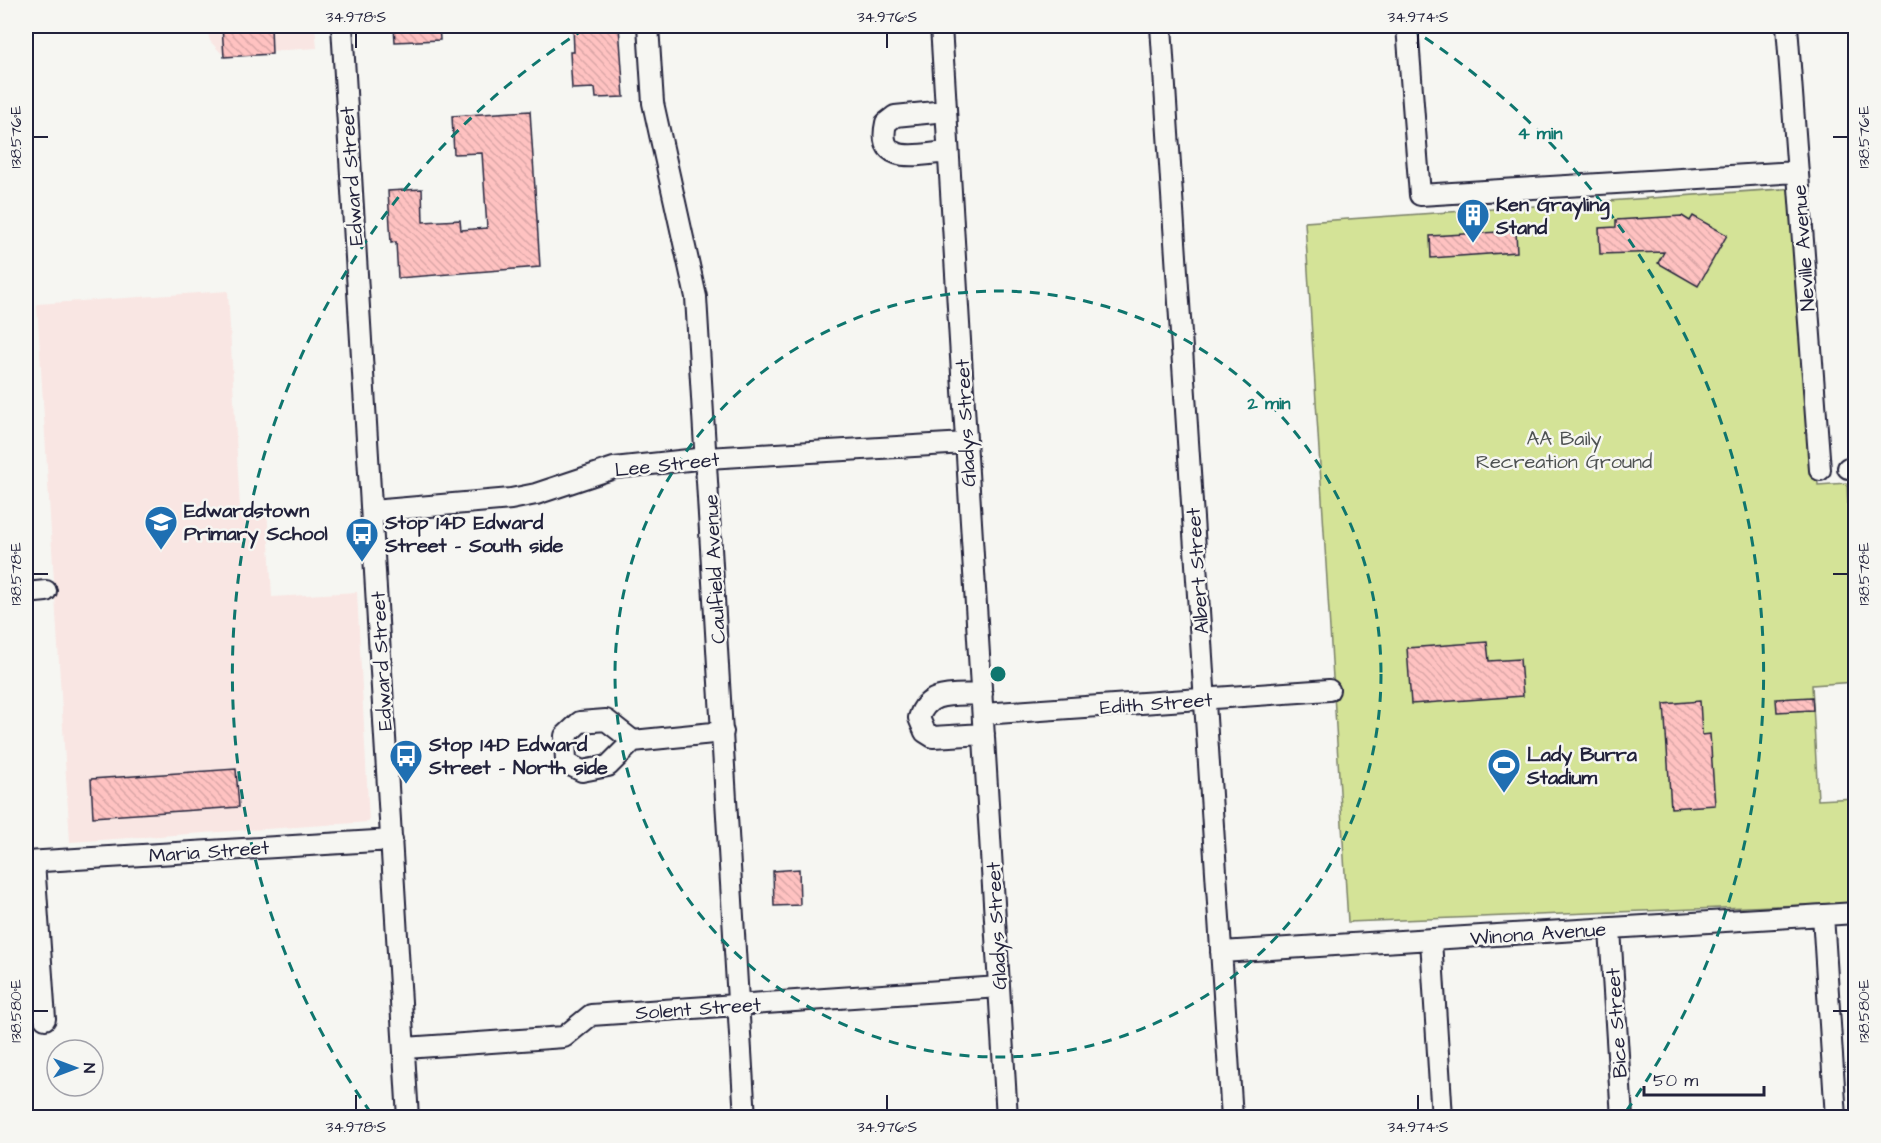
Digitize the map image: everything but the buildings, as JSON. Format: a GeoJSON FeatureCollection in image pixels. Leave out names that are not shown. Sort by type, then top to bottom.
{"type":"FeatureCollection","features":[{"type":"Feature","properties":{"kind":"street","name":"Edward Street"},"geometry":{"type":"LineString","coordinates":[[342,26],[408,1118]]}},
{"type":"Feature","properties":{"kind":"street","name":"Caulfield Avenue"},"geometry":{"type":"LineString","coordinates":[[648,26],[653,103],[696,297],[745,1118]]}},
{"type":"Feature","properties":{"kind":"street","name":"Gladys Street"},"geometry":{"type":"LineString","coordinates":[[941,26],[1007,1118]]}},
{"type":"Feature","properties":{"kind":"street","name":"Albert Street"},"geometry":{"type":"LineString","coordinates":[[1161,26],[1232,1118]]}},
{"type":"Feature","properties":{"kind":"street"},"geometry":{"type":"LineString","coordinates":[[1407,26],[1420,195],[1797,172]]}},
{"type":"Feature","properties":{"kind":"street","name":"Neville Avenue"},"geometry":{"type":"LineString","coordinates":[[1787,26],[1820,470]]}},
{"type":"Feature","properties":{"kind":"street"},"geometry":{"type":"LineString","coordinates":[[946,111],[895,116],[886,123],[883,138],[888,149],[896,155],[948,152]]}},
{"type":"Feature","properties":{"kind":"street","name":"Lee Street"},"geometry":{"type":"LineString","coordinates":[[372,511],[536,494],[614,468],[707,458],[966,443]]}},
{"type":"Feature","properties":{"kind":"street"},"geometry":{"type":"LineString","coordinates":[[26,593],[46,591]]}},
{"type":"Feature","properties":{"kind":"street","name":"Edith Street"},"geometry":{"type":"LineString","coordinates":[[983,714],[1329,690]]}},
{"type":"Feature","properties":{"kind":"street"},"geometry":{"type":"LineString","coordinates":[[982,694],[932,698],[923,705],[919,718],[925,732],[933,737],[984,734]]}},
{"type":"Feature","properties":{"kind":"street"},"geometry":{"type":"LineString","coordinates":[[633,741],[723,732]]}},
{"type":"Feature","properties":{"kind":"street","name":"Maria Street"},"geometry":{"type":"LineString","coordinates":[[30,862],[392,840]]}},
{"type":"Feature","properties":{"kind":"street"},"geometry":{"type":"LineString","coordinates":[[30,862],[45,1019]]}},
{"type":"Feature","properties":{"kind":"street","name":"Winona Avenue"},"geometry":{"type":"LineString","coordinates":[[1221,952],[1856,913]]}},
{"type":"Feature","properties":{"kind":"street"},"geometry":{"type":"LineString","coordinates":[[1823,915],[1836,1118]]}},
{"type":"Feature","properties":{"kind":"street","name":"Bice Street"},"geometry":{"type":"LineString","coordinates":[[1610,929],[1622,1118]]}},
{"type":"Feature","properties":{"kind":"street"},"geometry":{"type":"LineString","coordinates":[[1431,940],[1442,1118]]}},
{"type":"Feature","properties":{"kind":"street","name":"Solent Street"},"geometry":{"type":"LineString","coordinates":[[405,1048],[564,1037],[591,1015],[999,987]]}},
{"type":"Feature","properties":{"kind":"shaded area"},"geometry":{"type":"Polygon","coordinates":[[[206,26],[315,26],[317,48],[222,54],[210,41],[206,26]]]}},
{"type":"Feature","properties":{"kind":"shaded area","name":"Edwardstown Primary School"},"geometry":{"type":"Polygon","coordinates":[[[228,291],[240,509],[267,507],[272,597],[357,592],[369,822],[70,842],[37,304],[228,291]]]}},
{"type":"Feature","properties":{"kind":"green space","name":"AA Baily Recreation Ground"},"geometry":{"type":"Polygon","coordinates":[[[1796,188],[1818,485],[1847,483],[1855,682],[1812,685],[1818,800],[1855,798],[1855,903],[1348,922],[1305,222],[1796,188]]]}},
{"type":"Feature","properties":{"kind":"place","name":"Ken Grayling Stand"},"geometry":{"type":"Point","coordinates":[1473,244]}},
{"type":"Feature","properties":{"kind":"place","name":"Edwardstown Primary School"},"geometry":{"type":"Point","coordinates":[161,551]}},
{"type":"Feature","properties":{"kind":"place","name":"Stop 14D Edward Street - South side"},"geometry":{"type":"Point","coordinates":[362,563]}},
{"type":"Feature","properties":{"kind":"place","name":"Stop 14D Edward Street - North side"},"geometry":{"type":"Point","coordinates":[406,785]}},
{"type":"Feature","properties":{"kind":"place","name":"Lady Burra Stadium"},"geometry":{"type":"Point","coordinates":[1504,794]}}]}
